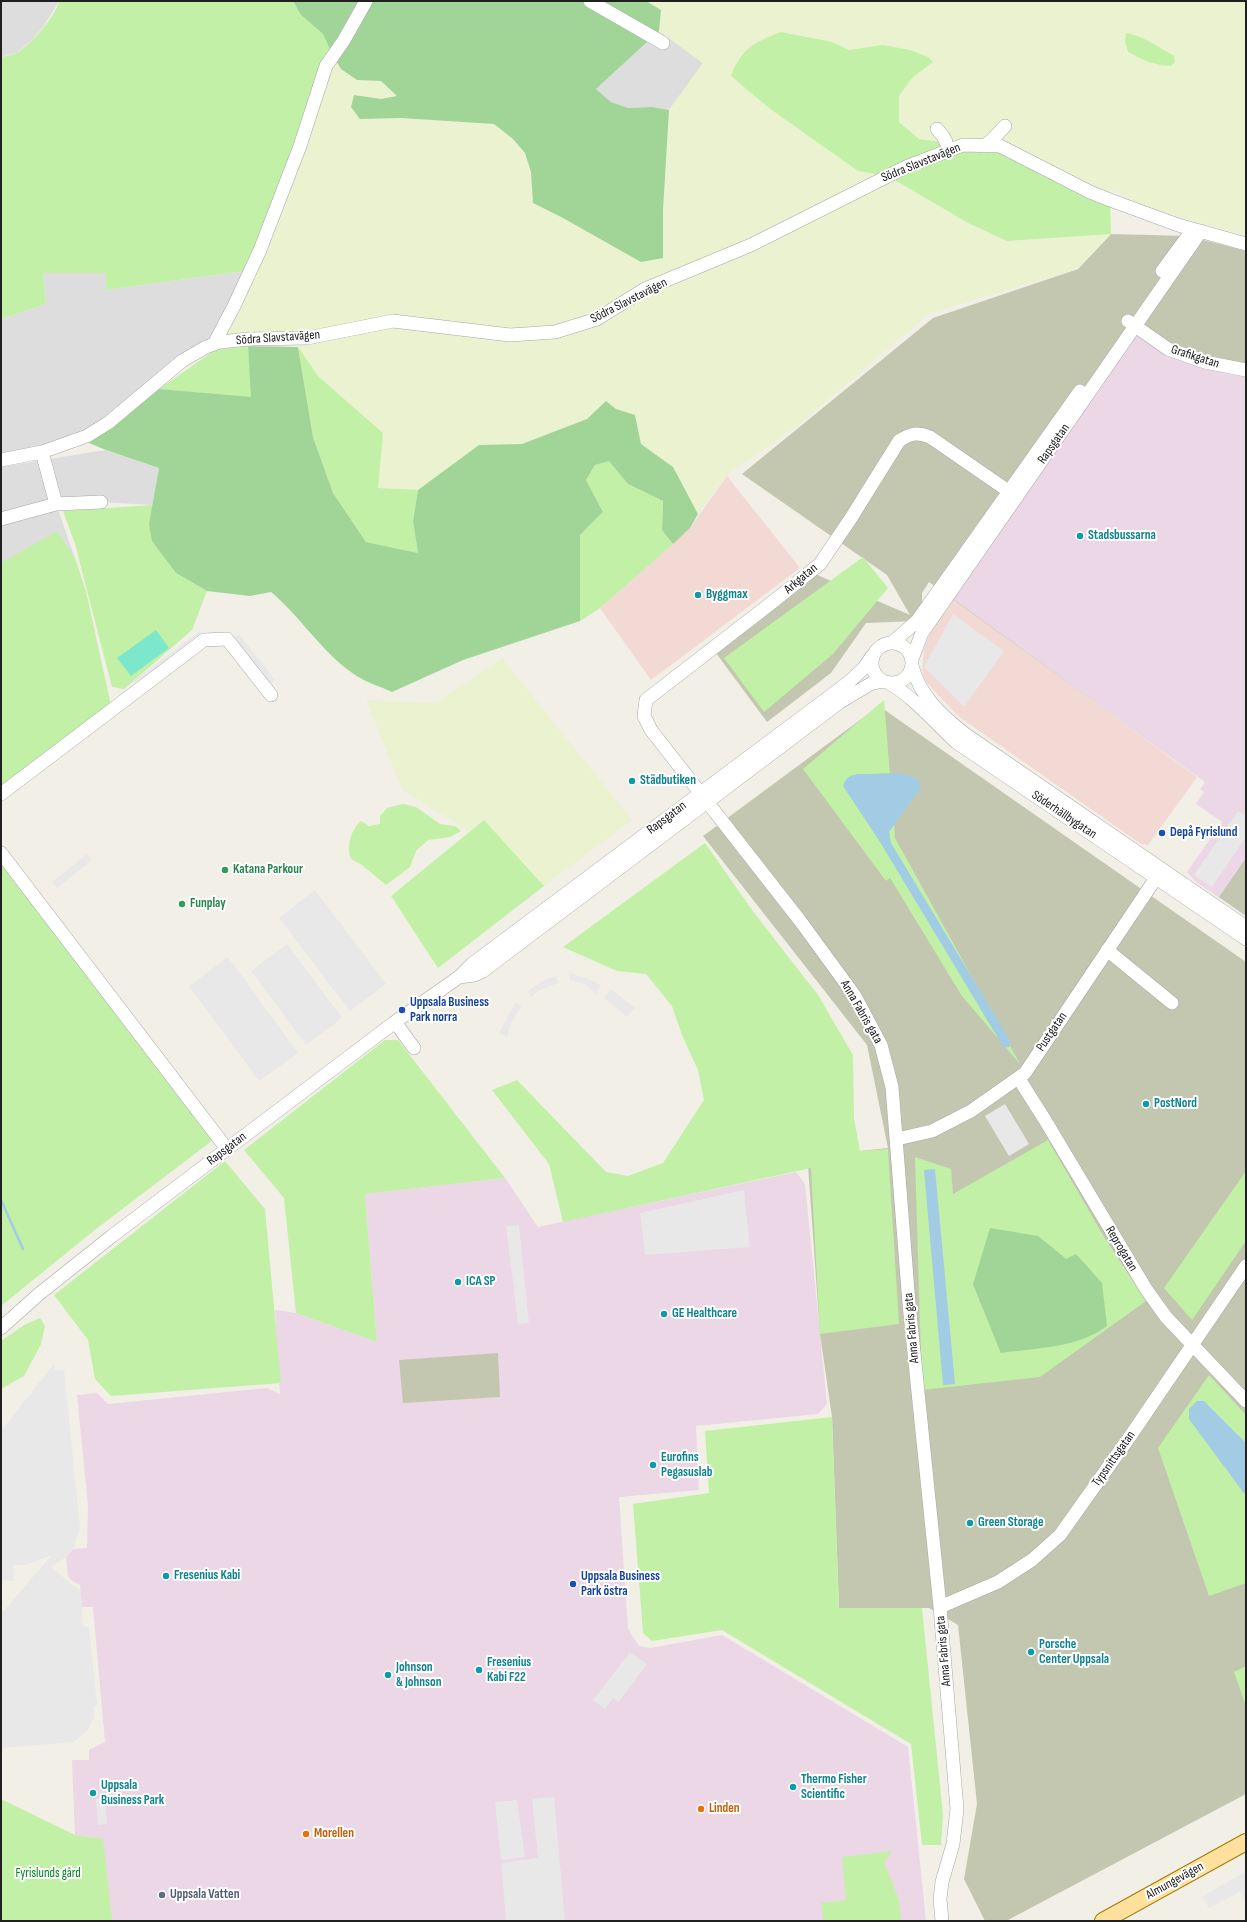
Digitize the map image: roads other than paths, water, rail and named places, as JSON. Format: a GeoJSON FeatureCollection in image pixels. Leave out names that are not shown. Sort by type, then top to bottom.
{"type":"FeatureCollection","features":[{"type":"Feature","properties":{"kind":"main road","name":"Almungevägen"},"geometry":{"type":"LineString","coordinates":[[1104,1921],[1246,1842]]}},
{"type":"Feature","properties":{"kind":"street"},"geometry":{"type":"LineString","coordinates":[[214,344],[234,306],[260,250],[300,146],[326,66],[344,40],[366,1]]}},
{"type":"Feature","properties":{"kind":"street"},"geometry":{"type":"LineString","coordinates":[[590,1],[663,43]]}},
{"type":"Feature","properties":{"kind":"street"},"geometry":{"type":"LineString","coordinates":[[984,146],[992,140],[1006,124]]}},
{"type":"Feature","properties":{"kind":"street"},"geometry":{"type":"LineString","coordinates":[[937,129],[946,142]]}},
{"type":"Feature","properties":{"kind":"street","name":"Södra Slavstavägen"},"geometry":{"type":"LineString","coordinates":[[1,460],[42,452],[87,436],[102,428],[182,361],[214,344],[249,339],[307,338],[393,321],[510,335],[555,332],[597,319],[645,290],[751,245],[909,166],[963,145],[1000,146],[1090,192],[1197,230],[1246,244]]}},
{"type":"Feature","properties":{"kind":"street","name":"Rapsgatan"},"geometry":{"type":"LineString","coordinates":[[912,662],[922,633],[1013,495],[1197,230]]}},
{"type":"Feature","properties":{"kind":"street","name":"Grafikgatan"},"geometry":{"type":"LineString","coordinates":[[1131,324],[1168,349],[1205,362],[1246,370]]}},
{"type":"Feature","properties":{"kind":"street","name":"Arkgatan"},"geometry":{"type":"LineString","coordinates":[[703,798],[669,751],[651,730],[644,716],[646,700],[820,564],[851,518],[899,441],[908,435],[918,432],[930,437],[1013,495]]}},
{"type":"Feature","properties":{"kind":"street"},"geometry":{"type":"LineString","coordinates":[[42,452],[56,504]]}},
{"type":"Feature","properties":{"kind":"street","name":"Rapsgatan"},"geometry":{"type":"LineString","coordinates":[[893,642],[916,621],[1013,495]]}},
{"type":"Feature","properties":{"kind":"street"},"geometry":{"type":"LineString","coordinates":[[1,519],[56,504],[100,502]]}},
{"type":"Feature","properties":{"kind":"street"},"geometry":{"type":"LineString","coordinates":[[1,794],[204,640],[227,639],[271,695]]}},
{"type":"Feature","properties":{"kind":"street"},"geometry":{"type":"LineString","coordinates":[[893,642],[906,647],[912,662],[908,676],[894,683],[886,682],[878,678],[872,668],[872,656],[880,645],[893,642]]}},
{"type":"Feature","properties":{"kind":"street","name":"Rapsgatan"},"geometry":{"type":"LineString","coordinates":[[703,798],[849,682],[864,668],[872,656]]}},
{"type":"Feature","properties":{"kind":"street","name":"Söderhällbygatan"},"geometry":{"type":"LineString","coordinates":[[912,662],[918,685],[925,695],[949,721],[1246,939]]}},
{"type":"Feature","properties":{"kind":"street","name":"Rapsgatan"},"geometry":{"type":"LineString","coordinates":[[1,1328],[39,1294],[112,1236],[395,1022],[459,977],[472,964],[703,798],[850,695],[872,683],[886,682]]}},
{"type":"Feature","properties":{"kind":"street","name":"Söderhällbygatan"},"geometry":{"type":"LineString","coordinates":[[886,682],[905,692],[956,742],[1159,874],[1246,927]]}},
{"type":"Feature","properties":{"kind":"street","name":"Anna Fabris gata"},"geometry":{"type":"LineString","coordinates":[[703,798],[805,928],[855,996],[882,1045],[892,1087],[910,1304],[940,1607],[957,1809],[953,1844],[942,1882],[940,1899],[942,1921]]}},
{"type":"Feature","properties":{"kind":"street"},"geometry":{"type":"LineString","coordinates":[[1,854],[227,1149]]}},
{"type":"Feature","properties":{"kind":"street","name":"Pustgatan"},"geometry":{"type":"LineString","coordinates":[[897,1138],[932,1131],[971,1111],[1025,1073],[1159,874]]}},
{"type":"Feature","properties":{"kind":"street"},"geometry":{"type":"LineString","coordinates":[[1107,950],[1172,1003]]}},
{"type":"Feature","properties":{"kind":"street"},"geometry":{"type":"LineString","coordinates":[[395,1022],[414,1048]]}},
{"type":"Feature","properties":{"kind":"street","name":"Reprogatan"},"geometry":{"type":"LineString","coordinates":[[1018,1079],[1045,1120],[1146,1289],[1166,1317],[1246,1401]]}},
{"type":"Feature","properties":{"kind":"street","name":"Typsnittsgatan"},"geometry":{"type":"LineString","coordinates":[[940,1607],[998,1582],[1032,1560],[1060,1535],[1132,1435],[1246,1266]]}},
{"type":"Feature","properties":{"kind":"water"},"geometry":{"type":"Polygon","coordinates":[[[890,773],[909,775],[920,781],[920,789],[889,832],[891,843],[999,1022],[1011,1043],[1009,1047],[1004,1048],[880,842],[843,786],[847,778],[857,774],[890,773]]]}},
{"type":"Feature","properties":{"kind":"water"},"geometry":{"type":"Polygon","coordinates":[[[935,1169],[955,1384],[943,1385],[924,1170],[935,1169]]]}},
{"type":"Feature","properties":{"kind":"water"},"geometry":{"type":"Polygon","coordinates":[[[1197,1401],[1204,1401],[1246,1443],[1246,1496],[1189,1419],[1189,1409],[1197,1401]]]}},
{"type":"Feature","properties":{"kind":"waterway"},"geometry":{"type":"LineString","coordinates":[[1,1200],[23,1249]]}},
{"type":"Feature","properties":{"kind":"place","name":"Stadsbussarna"},"geometry":{"type":"Point","coordinates":[1080,536]}},
{"type":"Feature","properties":{"kind":"place","name":"Byggmax"},"geometry":{"type":"Point","coordinates":[698,595]}},
{"type":"Feature","properties":{"kind":"place","name":"Städbutiken"},"geometry":{"type":"Point","coordinates":[632,781]}},
{"type":"Feature","properties":{"kind":"place","name":"Depå Fyrislund"},"geometry":{"type":"Point","coordinates":[1162,833]}},
{"type":"Feature","properties":{"kind":"place","name":"Katana Parkour"},"geometry":{"type":"Point","coordinates":[225,870]}},
{"type":"Feature","properties":{"kind":"place","name":"Funplay"},"geometry":{"type":"Point","coordinates":[182,904]}},
{"type":"Feature","properties":{"kind":"place","name":"Uppsala Business Park norra"},"geometry":{"type":"Point","coordinates":[402,1010]}},
{"type":"Feature","properties":{"kind":"place","name":"PostNord"},"geometry":{"type":"Point","coordinates":[1146,1104]}},
{"type":"Feature","properties":{"kind":"place","name":"ICA SP"},"geometry":{"type":"Point","coordinates":[458,1282]}},
{"type":"Feature","properties":{"kind":"place","name":"GE Healthcare"},"geometry":{"type":"Point","coordinates":[664,1314]}},
{"type":"Feature","properties":{"kind":"place","name":"Eurofins Pegasuslab"},"geometry":{"type":"Point","coordinates":[653,1465]}},
{"type":"Feature","properties":{"kind":"place","name":"Green Storage"},"geometry":{"type":"Point","coordinates":[970,1523]}},
{"type":"Feature","properties":{"kind":"place","name":"Fresenius Kabi"},"geometry":{"type":"Point","coordinates":[166,1576]}},
{"type":"Feature","properties":{"kind":"place","name":"Uppsala Business Park östra"},"geometry":{"type":"Point","coordinates":[573,1584]}},
{"type":"Feature","properties":{"kind":"place","name":"Porsche Center Uppsala"},"geometry":{"type":"Point","coordinates":[1031,1652]}},
{"type":"Feature","properties":{"kind":"place","name":"Fresenius Kabi F22"},"geometry":{"type":"Point","coordinates":[479,1670]}},
{"type":"Feature","properties":{"kind":"place","name":"Johnson & Johnson"},"geometry":{"type":"Point","coordinates":[388,1675]}},
{"type":"Feature","properties":{"kind":"place","name":"Thermo Fisher Scientific"},"geometry":{"type":"Point","coordinates":[793,1787]}},
{"type":"Feature","properties":{"kind":"place","name":"Uppsala Business Park"},"geometry":{"type":"Point","coordinates":[93,1793]}},
{"type":"Feature","properties":{"kind":"place","name":"Linden"},"geometry":{"type":"Point","coordinates":[701,1809]}},
{"type":"Feature","properties":{"kind":"place","name":"Morellen"},"geometry":{"type":"Point","coordinates":[306,1834]}},
{"type":"Feature","properties":{"kind":"place","name":"Uppsala Vatten"},"geometry":{"type":"Point","coordinates":[162,1895]}},
{"type":"Feature","properties":{"kind":"park label","name":"Fyrislunds gård"},"geometry":{"type":"Point","coordinates":[48,1874]}}]}
